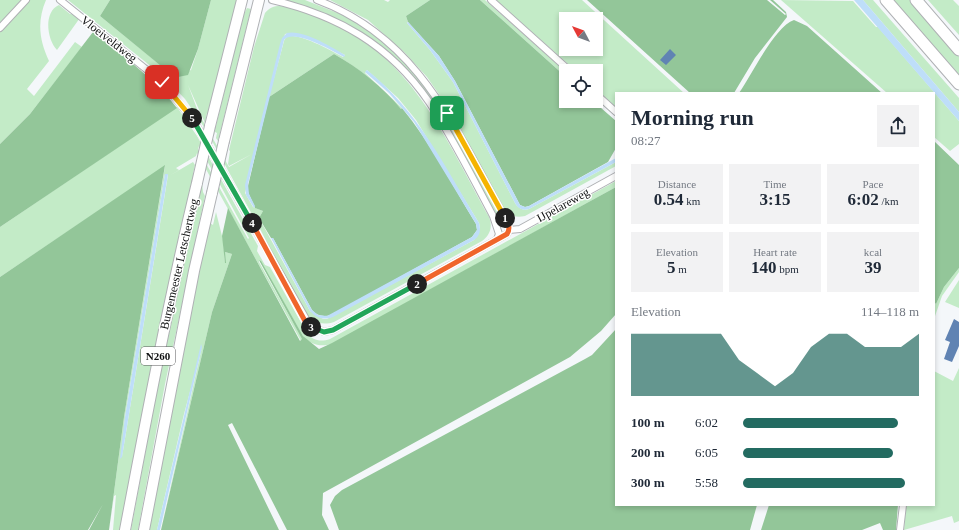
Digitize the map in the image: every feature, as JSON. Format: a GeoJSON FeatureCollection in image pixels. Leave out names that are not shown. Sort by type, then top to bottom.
{"type":"FeatureCollection","features":[{"type":"Feature","properties":{"kind":"highway"},"geometry":{"type":"LineString","coordinates":[[886,0],[959,84]]}},
{"type":"Feature","properties":{"kind":"highway"},"geometry":{"type":"LineString","coordinates":[[916,0],[959,50]]}},
{"type":"Feature","properties":{"kind":"main road","name":"Burgemeester Letschertweg"},"geometry":{"type":"LineString","coordinates":[[125,530],[177,265],[242,0]]}},
{"type":"Feature","properties":{"kind":"main road","name":"Burgemeester Letschertweg"},"geometry":{"type":"LineString","coordinates":[[144,530],[194,271],[259,0]]}},
{"type":"Feature","properties":{"kind":"street"},"geometry":{"type":"LineString","coordinates":[[0,28],[26,0]]}},
{"type":"Feature","properties":{"kind":"street","name":"Vloeiveldweg"},"geometry":{"type":"LineString","coordinates":[[60,0],[142,65],[162,82],[180,102],[208,144],[310,326],[324,332],[333,330],[507,234],[509,230]]}},
{"type":"Feature","properties":{"kind":"street"},"geometry":{"type":"LineString","coordinates":[[272,0],[295,5],[331,18],[369,41],[400,67],[415,84],[438,117],[493,216],[499,234],[497,239]]}},
{"type":"Feature","properties":{"kind":"street"},"geometry":{"type":"LineString","coordinates":[[317,0],[349,14],[370,28],[394,47],[424,79],[447,113],[502,212],[509,226],[509,230]]}},
{"type":"Feature","properties":{"kind":"street"},"geometry":{"type":"LineString","coordinates":[[491,0],[562,64]]}},
{"type":"Feature","properties":{"kind":"street"},"geometry":{"type":"LineString","coordinates":[[603,100],[615,111]]}},
{"type":"Feature","properties":{"kind":"street","name":"IJpelareweg"},"geometry":{"type":"LineString","coordinates":[[509,230],[520,229],[615,177]]}},
{"type":"Feature","properties":{"kind":"street"},"geometry":{"type":"LineString","coordinates":[[900,530],[903,506]]}},
{"type":"Feature","properties":{"kind":"green space"},"geometry":{"type":"Polygon","coordinates":[[[0,0],[46,0],[41,15],[40,30],[43,46],[49,61],[27,89],[34,96],[75,42],[82,47],[30,114],[0,144],[0,0]]]}},
{"type":"Feature","properties":{"kind":"green space"},"geometry":{"type":"Polygon","coordinates":[[[68,0],[110,0],[100,16],[175,77],[191,70],[211,0],[238,0],[209,114],[207,113],[205,123],[188,85],[199,114],[229,167],[252,154],[229,166],[228,164],[229,150],[254,47],[265,13],[273,7],[289,7],[339,26],[369,45],[395,68],[417,94],[455,153],[489,217],[491,227],[489,233],[482,241],[334,322],[325,324],[317,322],[310,318],[304,310],[206,130],[185,99],[163,76],[68,0]],[[291,33],[285,34],[271,88],[284,41],[287,37],[296,36],[303,38],[343,57],[345,55],[308,37],[291,33]],[[334,54],[269,97],[245,193],[253,207],[263,211],[259,218],[310,311],[323,319],[327,319],[474,240],[480,228],[479,223],[416,120],[398,98],[367,70],[365,73],[402,108],[401,109],[370,78],[334,54]]]}},
{"type":"Feature","properties":{"kind":"green space"},"geometry":{"type":"Polygon","coordinates":[[[110,0],[211,0],[198,49],[188,75],[178,77],[172,75],[100,16],[110,0]]]}},
{"type":"Feature","properties":{"kind":"green space"},"geometry":{"type":"Polygon","coordinates":[[[283,0],[305,0],[345,16],[374,34],[407,63],[442,108],[503,218],[497,221],[430,100],[364,35],[331,16],[283,0]]]}},
{"type":"Feature","properties":{"kind":"green space"},"geometry":{"type":"Polygon","coordinates":[[[330,0],[384,0],[388,2],[390,0],[430,0],[406,16],[407,23],[430,50],[453,82],[515,203],[521,209],[529,209],[615,163],[615,167],[525,216],[516,217],[511,215],[504,209],[449,109],[427,77],[405,53],[368,20],[330,0]]]}},
{"type":"Feature","properties":{"kind":"green space"},"geometry":{"type":"Polygon","coordinates":[[[430,0],[480,0],[559,71],[559,108],[601,108],[615,120],[615,150],[608,162],[529,206],[525,207],[520,205],[455,81],[439,56],[408,22],[406,16],[430,0]]]}},
{"type":"Feature","properties":{"kind":"green space"},"geometry":{"type":"Polygon","coordinates":[[[480,0],[485,0],[559,66],[559,71],[480,0]]]}},
{"type":"Feature","properties":{"kind":"green space"},"geometry":{"type":"Polygon","coordinates":[[[496,0],[582,0],[595,12],[559,12],[559,56],[496,0]]]}},
{"type":"Feature","properties":{"kind":"green space"},"geometry":{"type":"Polygon","coordinates":[[[587,0],[767,0],[785,15],[786,14],[770,0],[773,0],[786,12],[787,17],[755,58],[735,92],[689,92],[603,14],[603,12],[600,12],[587,0]]]}},
{"type":"Feature","properties":{"kind":"green space"},"geometry":{"type":"Polygon","coordinates":[[[781,0],[853,1],[876,27],[878,27],[934,92],[886,92],[781,0]]]}},
{"type":"Feature","properties":{"kind":"green space"},"geometry":{"type":"Polygon","coordinates":[[[863,0],[873,0],[959,98],[959,112],[863,0]]]}},
{"type":"Feature","properties":{"kind":"green space"},"geometry":{"type":"Polygon","coordinates":[[[893,0],[910,0],[959,57],[959,76],[893,0]]]}},
{"type":"Feature","properties":{"kind":"green space"},"geometry":{"type":"Polygon","coordinates":[[[928,0],[953,0],[959,6],[959,35],[928,0]]]}},
{"type":"Feature","properties":{"kind":"green space"},"geometry":{"type":"Polygon","coordinates":[[[59,5],[70,14],[82,15],[57,50],[51,40],[48,26],[51,14],[59,5]]]}},
{"type":"Feature","properties":{"kind":"green space"},"geometry":{"type":"Polygon","coordinates":[[[247,8],[251,9],[218,141],[216,138],[217,133],[215,132],[214,134],[243,16],[247,8]]]}},
{"type":"Feature","properties":{"kind":"green space"},"geometry":{"type":"Polygon","coordinates":[[[603,19],[683,92],[615,92],[615,106],[603,95],[603,64],[568,64],[559,56],[603,56],[603,19]]]}},
{"type":"Feature","properties":{"kind":"green space"},"geometry":{"type":"Polygon","coordinates":[[[794,20],[807,26],[881,92],[740,92],[771,41],[787,24],[794,20]]]}},
{"type":"Feature","properties":{"kind":"green space"},"geometry":{"type":"Polygon","coordinates":[[[93,32],[158,86],[177,108],[0,227],[0,144],[30,114],[93,32]]]}},
{"type":"Feature","properties":{"kind":"green space"},"geometry":{"type":"Polygon","coordinates":[[[334,54],[370,78],[401,109],[402,108],[413,121],[441,164],[476,224],[477,230],[472,237],[331,315],[323,316],[316,314],[312,310],[273,238],[271,238],[259,218],[263,211],[255,208],[248,192],[248,186],[269,97],[334,54]]]}},
{"type":"Feature","properties":{"kind":"green space"},"geometry":{"type":"Polygon","coordinates":[[[935,93],[959,121],[959,144],[950,151],[935,138],[935,93]]]}},
{"type":"Feature","properties":{"kind":"green space"},"geometry":{"type":"Polygon","coordinates":[[[177,107],[197,136],[258,246],[257,251],[265,265],[270,267],[309,336],[317,340],[330,339],[615,182],[615,188],[332,344],[320,345],[309,341],[303,336],[259,260],[303,340],[301,341],[197,153],[196,156],[176,168],[179,170],[169,176],[193,162],[195,165],[193,174],[194,178],[122,530],[113,530],[116,495],[114,496],[109,530],[124,417],[165,166],[0,277],[0,227],[177,107]],[[199,146],[198,149],[248,239],[249,238],[199,146]],[[165,174],[125,417],[122,457],[168,175],[165,174]]]}},
{"type":"Feature","properties":{"kind":"green space"},"geometry":{"type":"Polygon","coordinates":[[[935,142],[959,165],[959,268],[944,287],[936,304],[935,142]]]}},
{"type":"Feature","properties":{"kind":"green space"},"geometry":{"type":"Polygon","coordinates":[[[165,165],[124,417],[109,530],[89,530],[103,504],[88,530],[0,530],[0,277],[165,165]]]}},
{"type":"Feature","properties":{"kind":"green space"},"geometry":{"type":"Polygon","coordinates":[[[202,183],[205,196],[165,384],[138,530],[131,530],[159,379],[202,183]]]}},
{"type":"Feature","properties":{"kind":"green space"},"geometry":{"type":"Polygon","coordinates":[[[615,188],[615,315],[601,331],[570,357],[323,493],[322,515],[329,530],[287,530],[232,423],[228,425],[279,530],[161,530],[212,312],[232,254],[225,252],[225,263],[222,236],[228,208],[300,341],[302,339],[259,260],[261,261],[303,336],[319,349],[615,188]]]}},
{"type":"Feature","properties":{"kind":"green space"},"geometry":{"type":"Polygon","coordinates":[[[216,212],[223,240],[225,262],[225,252],[232,254],[212,312],[161,530],[202,347],[184,414],[157,530],[147,530],[204,241],[210,223],[213,225],[216,212]]]}},
{"type":"Feature","properties":{"kind":"green space"},"geometry":{"type":"Polygon","coordinates":[[[959,268],[959,272],[942,296],[935,316],[935,303],[936,304],[944,287],[959,268]]]}},
{"type":"Feature","properties":{"kind":"green space"},"geometry":{"type":"Polygon","coordinates":[[[959,280],[959,308],[945,302],[959,280]]]}},
{"type":"Feature","properties":{"kind":"green space"},"geometry":{"type":"Polygon","coordinates":[[[615,330],[615,506],[757,506],[750,530],[339,530],[330,505],[335,496],[342,490],[592,355],[615,330]]]}},
{"type":"Feature","properties":{"kind":"green space"},"geometry":{"type":"Polygon","coordinates":[[[959,368],[959,521],[954,523],[952,516],[904,530],[906,506],[935,506],[935,372],[953,381],[959,368]]]}},
{"type":"Feature","properties":{"kind":"green space"},"geometry":{"type":"Polygon","coordinates":[[[769,506],[898,506],[896,530],[883,530],[880,523],[862,530],[761,530],[769,506]]]}},
{"type":"Feature","properties":{"kind":"water"},"geometry":{"type":"Polygon","coordinates":[[[854,0],[863,0],[959,112],[959,121],[854,0]]]}},
{"type":"Feature","properties":{"kind":"water"},"geometry":{"type":"Polygon","coordinates":[[[408,22],[439,56],[455,81],[520,205],[525,207],[529,206],[615,159],[615,163],[527,210],[519,208],[516,205],[453,82],[430,50],[407,23],[408,22]]]}},
{"type":"Feature","properties":{"kind":"water"},"geometry":{"type":"Polygon","coordinates":[[[293,32],[309,36],[325,43],[345,55],[344,57],[313,42],[296,37],[289,37],[284,40],[248,184],[249,194],[255,206],[254,208],[246,195],[245,185],[280,44],[282,38],[287,33],[293,32]]]}},
{"type":"Feature","properties":{"kind":"water"},"geometry":{"type":"Polygon","coordinates":[[[367,70],[402,104],[430,141],[479,223],[480,233],[474,240],[333,317],[321,318],[315,316],[310,311],[271,238],[273,238],[312,310],[318,315],[327,316],[472,237],[477,230],[476,224],[414,122],[389,93],[365,72],[367,70]]]}},
{"type":"Feature","properties":{"kind":"water"},"geometry":{"type":"Polygon","coordinates":[[[165,174],[168,174],[122,457],[120,459],[125,417],[165,174]]]}},
{"type":"Feature","properties":{"kind":"water"},"geometry":{"type":"Polygon","coordinates":[[[201,344],[202,347],[160,530],[157,530],[201,344]]]}},
{"type":"Feature","properties":{"kind":"building"},"geometry":{"type":"Polygon","coordinates":[[[670,49],[676,55],[666,65],[660,60],[670,49]]]}},
{"type":"Feature","properties":{"kind":"building"},"geometry":{"type":"Polygon","coordinates":[[[954,319],[959,322],[959,346],[952,362],[944,359],[950,342],[945,340],[954,319]]]}},
{"type":"Feature","properties":{"kind":"route"},"geometry":{"type":"LineString","coordinates":[[162,82],[180,102],[208,144],[305,321],[316,330],[324,332],[338,328],[507,234],[509,226],[447,113]]}}]}
